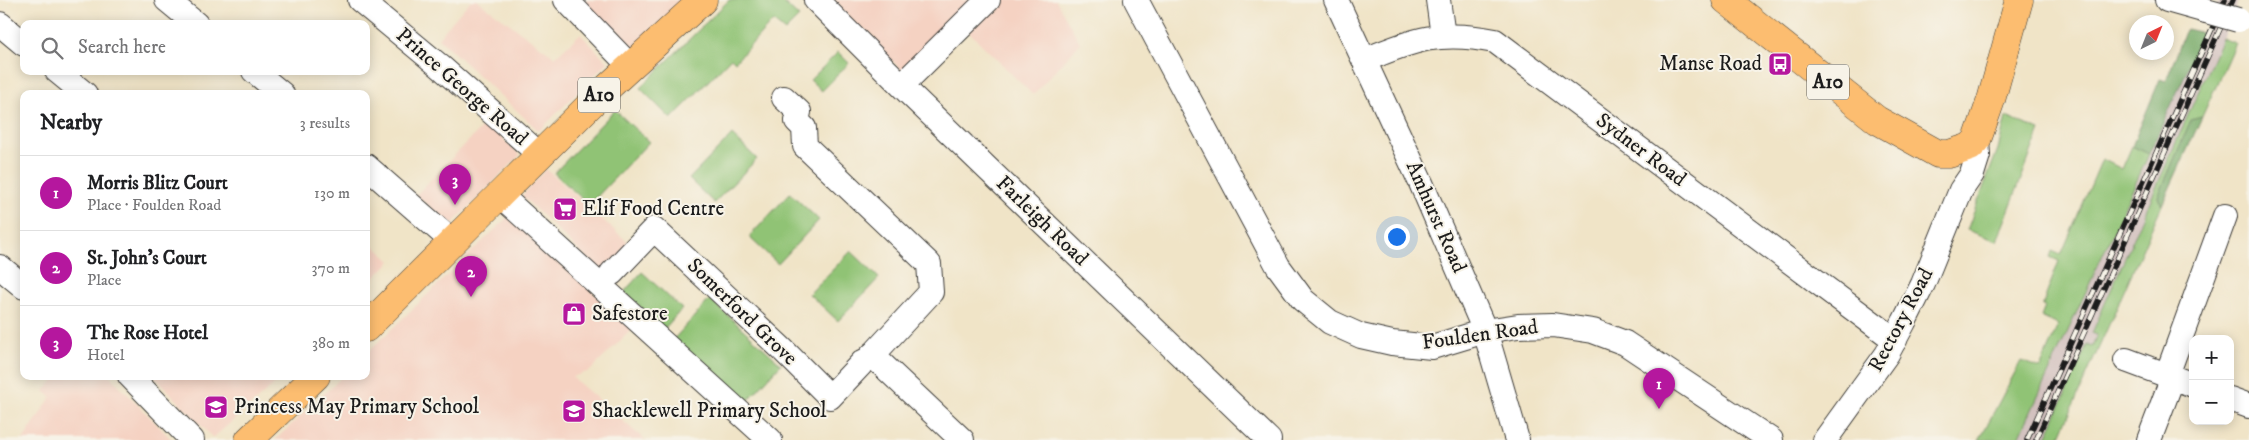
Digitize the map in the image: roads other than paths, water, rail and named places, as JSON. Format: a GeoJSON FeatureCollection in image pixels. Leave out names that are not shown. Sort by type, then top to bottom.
{"type":"FeatureCollection","features":[{"type":"Feature","properties":{"kind":"highway","name":"A10"},"geometry":{"type":"LineString","coordinates":[[370,324],[630,66],[703,0]]}},
{"type":"Feature","properties":{"kind":"highway","name":"A10"},"geometry":{"type":"LineString","coordinates":[[1726,0],[1877,120],[1938,154]]}},
{"type":"Feature","properties":{"kind":"highway","name":"Rectory Road"},"geometry":{"type":"LineString","coordinates":[[1977,140],[1991,100],[2019,0]]}},
{"type":"Feature","properties":{"kind":"highway"},"geometry":{"type":"LineString","coordinates":[[1938,154],[1949,154],[1970,148],[1977,140]]}},
{"type":"Feature","properties":{"kind":"highway"},"geometry":{"type":"LineString","coordinates":[[250,440],[312,380]]}},
{"type":"Feature","properties":{"kind":"street"},"geometry":{"type":"LineString","coordinates":[[166,0],[191,20]]}},
{"type":"Feature","properties":{"kind":"street","name":"Prince George Road"},"geometry":{"type":"LineString","coordinates":[[360,0],[540,155]]}},
{"type":"Feature","properties":{"kind":"street"},"geometry":{"type":"LineString","coordinates":[[566,0],[630,66]]}},
{"type":"Feature","properties":{"kind":"street","name":"Farleigh Road"},"geometry":{"type":"LineString","coordinates":[[816,0],[1269,440]]}},
{"type":"Feature","properties":{"kind":"street"},"geometry":{"type":"LineString","coordinates":[[902,85],[988,0]]}},
{"type":"Feature","properties":{"kind":"street","name":"Foulden Road"},"geometry":{"type":"LineString","coordinates":[[1136,0],[1278,266],[1303,300],[1330,322],[1361,336],[1392,343],[1432,347],[1486,331],[1518,326],[1553,325],[1593,331],[1625,343],[1771,440]]}},
{"type":"Feature","properties":{"kind":"street","name":"Amhurst Road"},"geometry":{"type":"LineString","coordinates":[[1336,0],[1422,183],[1486,331],[1517,440]]}},
{"type":"Feature","properties":{"kind":"street"},"geometry":{"type":"LineString","coordinates":[[1438,0],[1444,36]]}},
{"type":"Feature","properties":{"kind":"street"},"geometry":{"type":"LineString","coordinates":[[2167,0],[2199,6],[2244,22]]}},
{"type":"Feature","properties":{"kind":"street"},"geometry":{"type":"LineString","coordinates":[[0,24],[20,41]]}},
{"type":"Feature","properties":{"kind":"street","name":"Sydner Road"},"geometry":{"type":"LineString","coordinates":[[1365,60],[1398,46],[1444,36],[1466,35],[1494,41],[1895,340]]}},
{"type":"Feature","properties":{"kind":"street"},"geometry":{"type":"LineString","coordinates":[[62,75],[80,90]]}},
{"type":"Feature","properties":{"kind":"street"},"geometry":{"type":"LineString","coordinates":[[259,75],[277,90]]}},
{"type":"Feature","properties":{"kind":"street","name":"Somerford Grove"},"geometry":{"type":"LineString","coordinates":[[612,274],[654,229],[830,397],[872,355],[931,292],[928,264],[805,146],[804,128],[797,121],[799,112],[784,98]]}},
{"type":"Feature","properties":{"kind":"street","name":"Rectory Road"},"geometry":{"type":"LineString","coordinates":[[1824,440],[1895,340],[1923,284],[1961,190],[1972,174],[1976,162],[1977,140]]}},
{"type":"Feature","properties":{"kind":"street"},"geometry":{"type":"LineString","coordinates":[[1938,154],[1956,173],[1961,190]]}},
{"type":"Feature","properties":{"kind":"street"},"geometry":{"type":"LineString","coordinates":[[370,169],[453,242]]}},
{"type":"Feature","properties":{"kind":"street"},"geometry":{"type":"LineString","coordinates":[[500,195],[770,440]]}},
{"type":"Feature","properties":{"kind":"street"},"geometry":{"type":"LineString","coordinates":[[2149,440],[2178,379],[2225,216]]}},
{"type":"Feature","properties":{"kind":"street"},"geometry":{"type":"LineString","coordinates":[[0,267],[20,284]]}},
{"type":"Feature","properties":{"kind":"street"},"geometry":{"type":"LineString","coordinates":[[872,355],[962,440]]}},
{"type":"Feature","properties":{"kind":"street"},"geometry":{"type":"LineString","coordinates":[[2126,360],[2178,379]]}},
{"type":"Feature","properties":{"kind":"street"},"geometry":{"type":"LineString","coordinates":[[134,380],[192,440]]}},
{"type":"Feature","properties":{"kind":"street"},"geometry":{"type":"LineString","coordinates":[[2234,400],[2249,406]]}},
{"type":"Feature","properties":{"kind":"railway"},"geometry":{"type":"LineString","coordinates":[[2027,440],[2225,0]]}},
{"type":"Feature","properties":{"kind":"railway"},"geometry":{"type":"LineString","coordinates":[[2036,440],[2233,0]]}},
{"type":"Feature","properties":{"kind":"place","name":"Manse Road"},"geometry":{"type":"Point","coordinates":[1780,64]}},
{"type":"Feature","properties":{"kind":"place","name":"The Rose Hotel"},"geometry":{"type":"Point","coordinates":[455,205]}},
{"type":"Feature","properties":{"kind":"place","name":"Elif Food Centre"},"geometry":{"type":"Point","coordinates":[565,209]}},
{"type":"Feature","properties":{"kind":"place","name":"St. John's Court"},"geometry":{"type":"Point","coordinates":[471,297]}},
{"type":"Feature","properties":{"kind":"place","name":"Safestore"},"geometry":{"type":"Point","coordinates":[574,314]}},
{"type":"Feature","properties":{"kind":"place","name":"Princess May Primary School"},"geometry":{"type":"Point","coordinates":[216,407]}},
{"type":"Feature","properties":{"kind":"place","name":"Morris Blitz Court"},"geometry":{"type":"Point","coordinates":[1659,409]}},
{"type":"Feature","properties":{"kind":"place","name":"Shacklewell Primary School"},"geometry":{"type":"Point","coordinates":[574,411]}}]}
